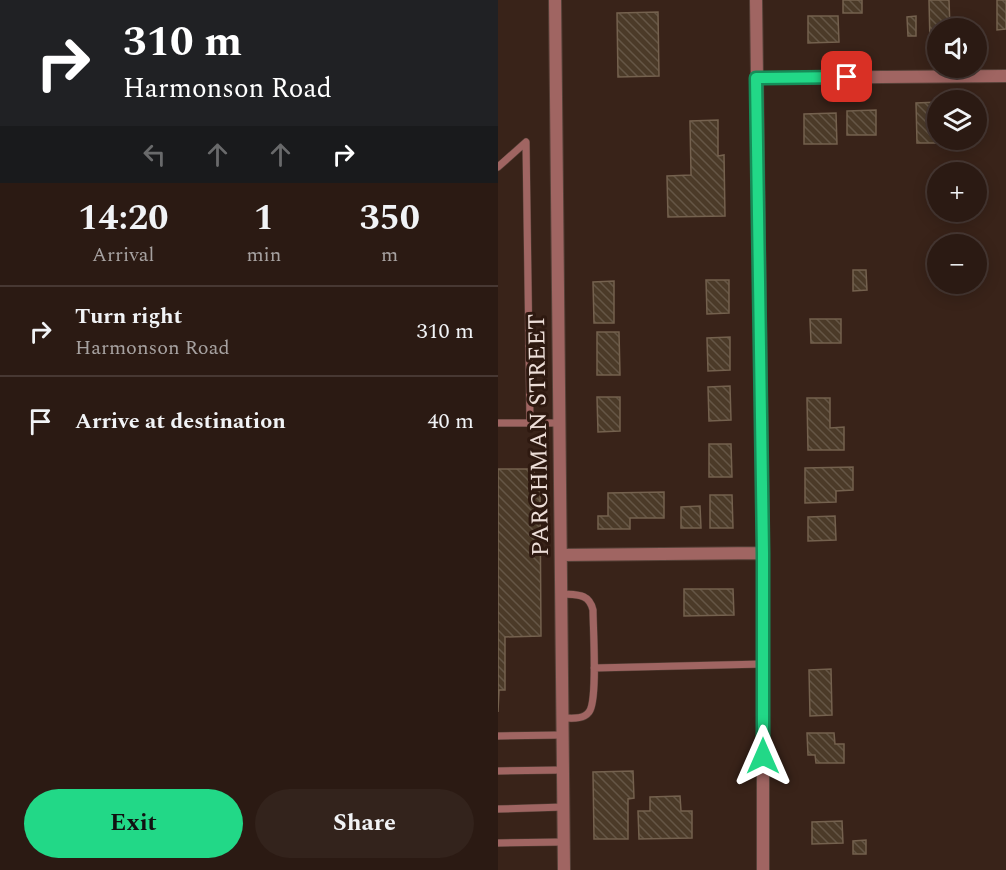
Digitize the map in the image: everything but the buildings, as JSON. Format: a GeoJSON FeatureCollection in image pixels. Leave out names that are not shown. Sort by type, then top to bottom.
{"type":"FeatureCollection","features":[{"type":"Feature","properties":{"kind":"street","name":"PARCHMAN STREET"},"geometry":{"type":"LineString","coordinates":[[555,0],[564,870]]}},
{"type":"Feature","properties":{"kind":"street"},"geometry":{"type":"LineString","coordinates":[[756,0],[763,553],[763,870]]}},
{"type":"Feature","properties":{"kind":"street"},"geometry":{"type":"LineString","coordinates":[[756,78],[1006,76]]}},
{"type":"Feature","properties":{"kind":"street"},"geometry":{"type":"LineString","coordinates":[[561,555],[763,553]]}},
{"type":"Feature","properties":{"kind":"lane"},"geometry":{"type":"LineString","coordinates":[[498,167],[526,142],[530,423]]}},
{"type":"Feature","properties":{"kind":"lane"},"geometry":{"type":"LineString","coordinates":[[498,423],[560,423]]}},
{"type":"Feature","properties":{"kind":"lane"},"geometry":{"type":"LineString","coordinates":[[562,594],[588,597],[591,602],[594,668],[591,711],[583,717],[563,718]]}},
{"type":"Feature","properties":{"kind":"lane"},"geometry":{"type":"LineString","coordinates":[[594,668],[763,664]]}},
{"type":"Feature","properties":{"kind":"lane"},"geometry":{"type":"LineString","coordinates":[[498,736],[563,735]]}},
{"type":"Feature","properties":{"kind":"lane"},"geometry":{"type":"LineString","coordinates":[[498,771],[563,770]]}},
{"type":"Feature","properties":{"kind":"lane"},"geometry":{"type":"LineString","coordinates":[[498,808],[564,807]]}},
{"type":"Feature","properties":{"kind":"lane"},"geometry":{"type":"LineString","coordinates":[[498,843],[564,842]]}},
{"type":"Feature","properties":{"kind":"route"},"geometry":{"type":"LineString","coordinates":[[763,756],[763,553],[756,78],[847,77]]}}]}
